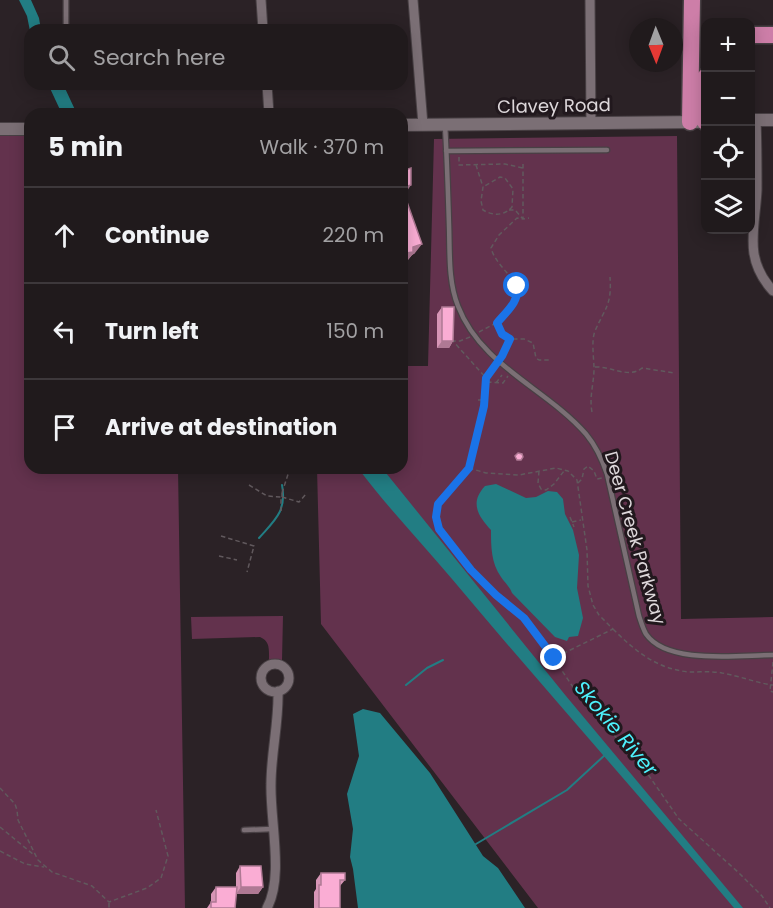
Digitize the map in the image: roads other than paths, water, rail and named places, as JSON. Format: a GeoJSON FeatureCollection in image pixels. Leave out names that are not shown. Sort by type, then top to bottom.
{"type":"FeatureCollection","features":[{"type":"Feature","properties":{"kind":"highway"},"geometry":{"type":"LineString","coordinates":[[692,0],[700,122]]}},
{"type":"Feature","properties":{"kind":"highway"},"geometry":{"type":"LineString","coordinates":[[755,35],[773,35]]}},
{"type":"Feature","properties":{"kind":"main road"},"geometry":{"type":"LineString","coordinates":[[755,120],[773,120]]}},
{"type":"Feature","properties":{"kind":"main road","name":"Clavey Road"},"geometry":{"type":"LineString","coordinates":[[408,125],[700,122]]}},
{"type":"Feature","properties":{"kind":"main road"},"geometry":{"type":"LineString","coordinates":[[0,129],[24,129]]}},
{"type":"Feature","properties":{"kind":"street"},"geometry":{"type":"LineString","coordinates":[[261,0],[263,24]]}},
{"type":"Feature","properties":{"kind":"street"},"geometry":{"type":"LineString","coordinates":[[413,0],[423,125]]}},
{"type":"Feature","properties":{"kind":"street"},"geometry":{"type":"LineString","coordinates":[[590,0],[591,124]]}},
{"type":"Feature","properties":{"kind":"street"},"geometry":{"type":"LineString","coordinates":[[267,90],[269,108]]}},
{"type":"Feature","properties":{"kind":"street"},"geometry":{"type":"LineString","coordinates":[[753,126],[756,194],[752,241],[757,268],[773,291]]}},
{"type":"Feature","properties":{"kind":"street"},"geometry":{"type":"LineString","coordinates":[[267,908],[276,880],[271,783],[278,691]]}},
{"type":"Feature","properties":{"kind":"lane"},"geometry":{"type":"LineString","coordinates":[[66,0],[66,24]]}},
{"type":"Feature","properties":{"kind":"lane","name":"Deer Creek Parkway"},"geometry":{"type":"LineString","coordinates":[[445,125],[451,278],[458,306],[474,335],[498,361],[565,413],[587,434],[599,453],[607,476],[639,616],[646,634],[658,645],[677,654],[773,655]]}},
{"type":"Feature","properties":{"kind":"lane"},"geometry":{"type":"LineString","coordinates":[[447,151],[607,150]]}},
{"type":"Feature","properties":{"kind":"lane"},"geometry":{"type":"LineString","coordinates":[[244,830],[272,829]]}},
{"type":"Feature","properties":{"kind":"water"},"geometry":{"type":"Polygon","coordinates":[[[19,0],[31,0],[40,24],[29,24],[19,0]]]}},
{"type":"Feature","properties":{"kind":"water"},"geometry":{"type":"Polygon","coordinates":[[[51,90],[66,90],[74,108],[59,108],[51,90]]]}},
{"type":"Feature","properties":{"kind":"water"},"geometry":{"type":"Polygon","coordinates":[[[363,474],[387,474],[566,696],[743,908],[734,908],[392,511],[363,474]]]}},
{"type":"Feature","properties":{"kind":"water"},"geometry":{"type":"Polygon","coordinates":[[[496,484],[526,498],[536,497],[548,491],[557,492],[563,499],[565,514],[573,530],[579,555],[577,588],[583,618],[578,636],[569,637],[567,641],[555,637],[512,593],[498,572],[492,554],[491,530],[477,508],[480,492],[485,486],[496,484]]]}},
{"type":"Feature","properties":{"kind":"water"},"geometry":{"type":"Polygon","coordinates":[[[363,709],[380,713],[430,773],[483,856],[498,868],[525,908],[358,908],[350,857],[353,829],[347,794],[359,756],[353,714],[363,709]]]}},
{"type":"Feature","properties":{"kind":"waterway"},"geometry":{"type":"LineString","coordinates":[[259,538],[278,515],[283,502],[282,485]]}},
{"type":"Feature","properties":{"kind":"waterway"},"geometry":{"type":"LineString","coordinates":[[406,685],[427,668],[443,660]]}},
{"type":"Feature","properties":{"kind":"waterway"},"geometry":{"type":"LineString","coordinates":[[476,844],[567,790],[606,754]]}},
{"type":"Feature","properties":{"kind":"water label","name":"Skokie River"},"geometry":{"type":"Point","coordinates":[616,728]}}]}
